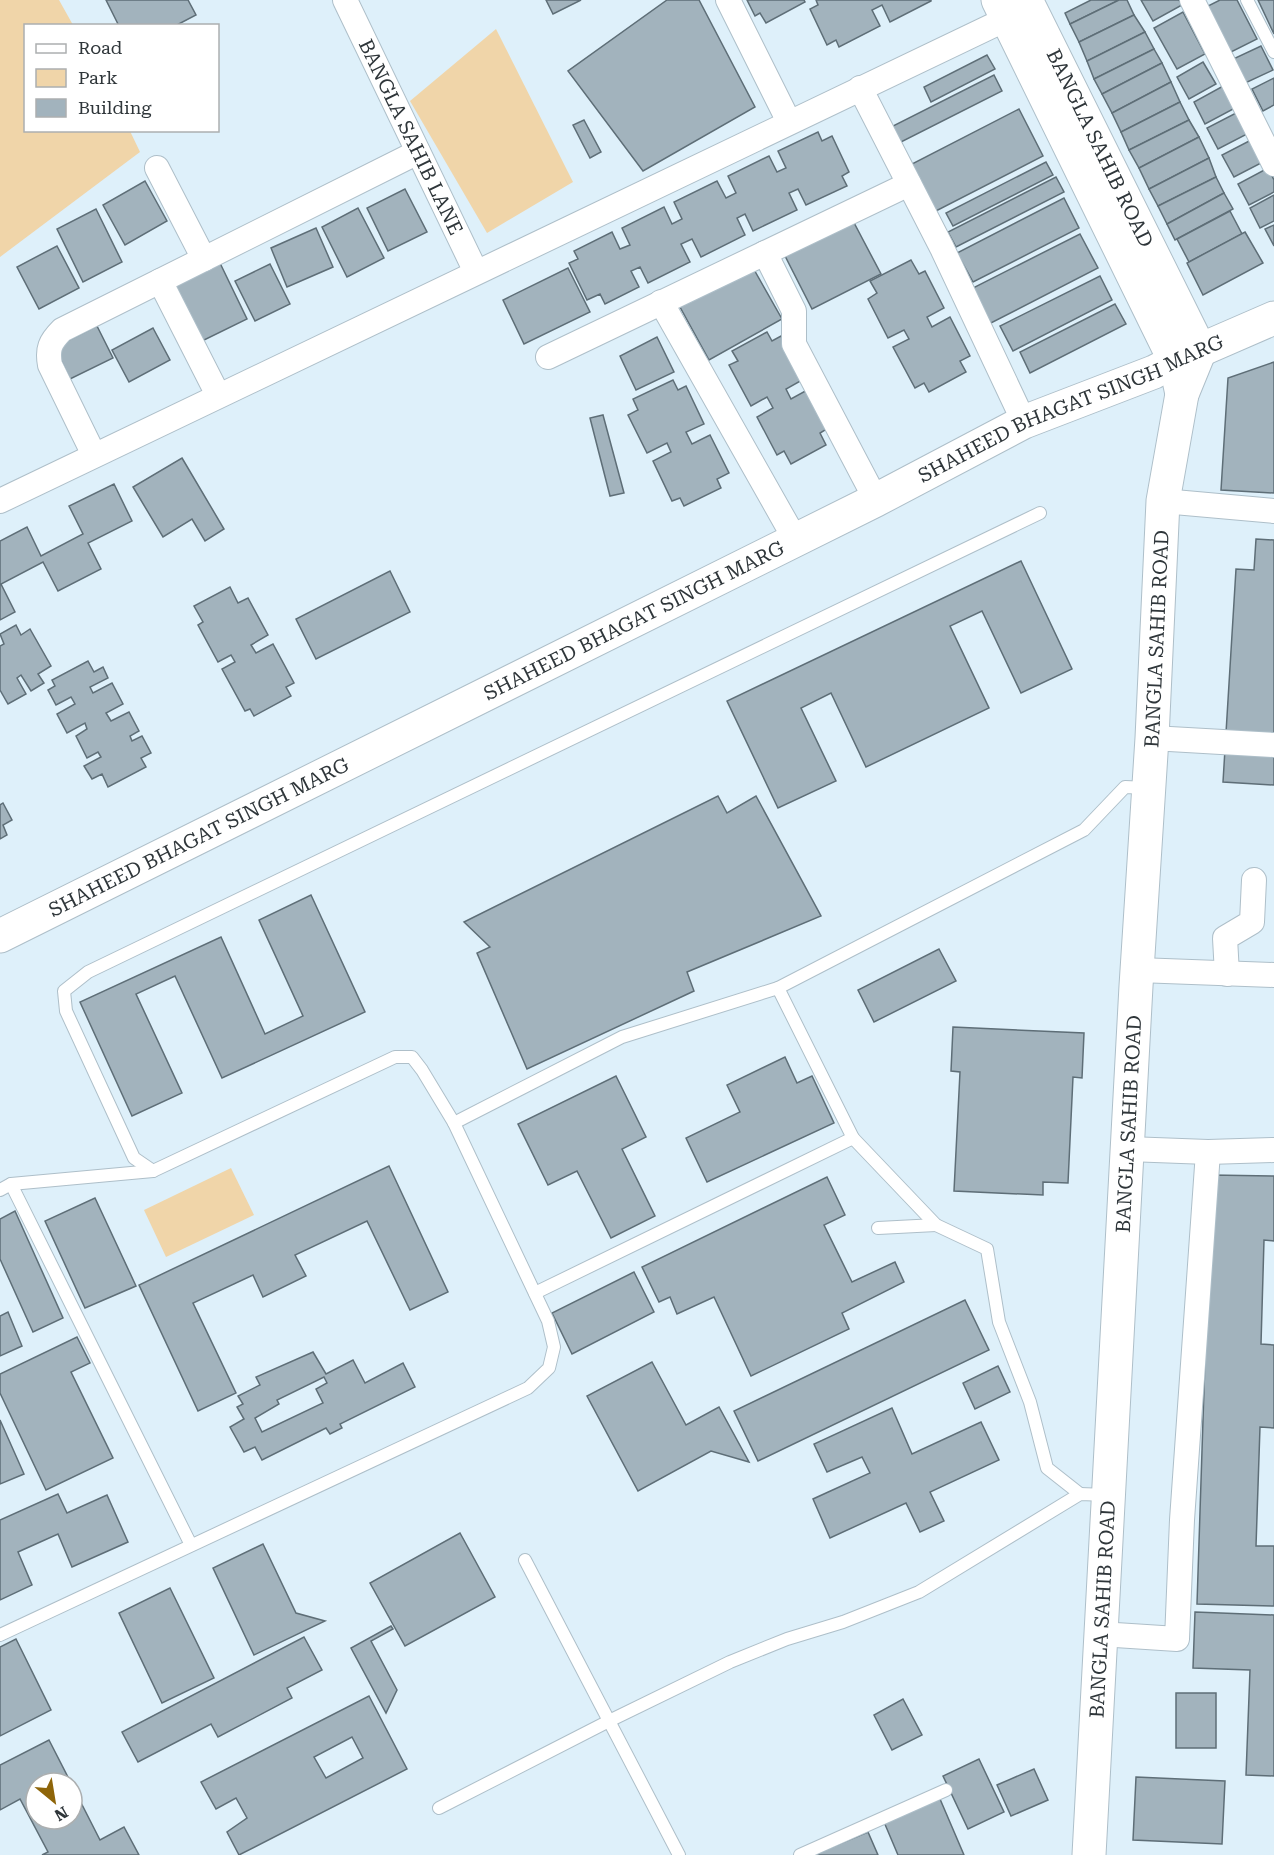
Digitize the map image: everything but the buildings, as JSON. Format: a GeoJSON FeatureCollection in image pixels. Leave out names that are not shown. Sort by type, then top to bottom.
{"type":"FeatureCollection","features":[{"type":"Feature","properties":{"kind":"street","name":"BANGLA SAHIB LANE"},"geometry":{"type":"LineString","coordinates":[[345,0],[476,272]]}},
{"type":"Feature","properties":{"kind":"street"},"geometry":{"type":"LineString","coordinates":[[728,0],[789,122]]}},
{"type":"Feature","properties":{"kind":"street"},"geometry":{"type":"LineString","coordinates":[[1192,0],[1267,131],[1274,164]]}},
{"type":"Feature","properties":{"kind":"street"},"geometry":{"type":"LineString","coordinates":[[0,501],[860,88],[1021,5]]}},
{"type":"Feature","properties":{"kind":"street","name":"BANGLA SAHIB ROAD"},"geometry":{"type":"LineString","coordinates":[[1021,5],[1187,356],[1163,501],[1128,1149],[1094,1495],[1100,1634],[1089,1855]]}},
{"type":"Feature","properties":{"kind":"street"},"geometry":{"type":"LineString","coordinates":[[860,88],[942,248],[1024,422]]}},
{"type":"Feature","properties":{"kind":"street"},"geometry":{"type":"LineString","coordinates":[[94,455],[50,365],[48,351],[52,340],[62,330],[418,152]]}},
{"type":"Feature","properties":{"kind":"street"},"geometry":{"type":"LineString","coordinates":[[157,168],[204,259]]}},
{"type":"Feature","properties":{"kind":"street"},"geometry":{"type":"LineString","coordinates":[[548,357],[909,184]]}},
{"type":"Feature","properties":{"kind":"street"},"geometry":{"type":"LineString","coordinates":[[765,253],[794,311],[794,344],[876,500]]}},
{"type":"Feature","properties":{"kind":"street"},"geometry":{"type":"LineString","coordinates":[[160,281],[218,395]]}},
{"type":"Feature","properties":{"kind":"street"},"geometry":{"type":"LineString","coordinates":[[661,302],[795,539]]}},
{"type":"Feature","properties":{"kind":"street","name":"SHAHEED BHAGAT SINGH MARG"},"geometry":{"type":"LineString","coordinates":[[0,936],[876,500],[1024,422],[1154,372],[1274,318]]}},
{"type":"Feature","properties":{"kind":"street"},"geometry":{"type":"LineString","coordinates":[[1163,501],[1274,511]]}},
{"type":"Feature","properties":{"kind":"street"},"geometry":{"type":"LineString","coordinates":[[1152,738],[1274,745]]}},
{"type":"Feature","properties":{"kind":"street"},"geometry":{"type":"LineString","coordinates":[[1227,974],[1225,938],[1252,922],[1254,880]]}},
{"type":"Feature","properties":{"kind":"street"},"geometry":{"type":"LineString","coordinates":[[1137,970],[1274,975]]}},
{"type":"Feature","properties":{"kind":"street"},"geometry":{"type":"LineString","coordinates":[[1128,1149],[1208,1152],[1274,1150]]}},
{"type":"Feature","properties":{"kind":"street"},"geometry":{"type":"LineString","coordinates":[[1100,1634],[1177,1639],[1182,1520],[1208,1152]]}},
{"type":"Feature","properties":{"kind":"lane"},"geometry":{"type":"LineString","coordinates":[[1246,0],[1274,52]]}},
{"type":"Feature","properties":{"kind":"lane"},"geometry":{"type":"LineString","coordinates":[[153,1171],[134,1158],[66,1011],[64,991],[88,972],[1040,513]]}},
{"type":"Feature","properties":{"kind":"lane"},"geometry":{"type":"LineString","coordinates":[[454,1123],[622,1037],[778,988],[1084,830],[1125,788],[1149,788]]}},
{"type":"Feature","properties":{"kind":"lane"},"geometry":{"type":"LineString","coordinates":[[778,988],[853,1138],[936,1225],[987,1249],[999,1322],[1030,1402],[1047,1468],[1094,1495]]}},
{"type":"Feature","properties":{"kind":"lane"},"geometry":{"type":"LineString","coordinates":[[0,1635],[528,1388],[549,1368],[554,1347],[548,1321],[454,1123],[412,1057],[395,1057],[153,1171],[6,1187],[191,1545]]}},
{"type":"Feature","properties":{"kind":"lane"},"geometry":{"type":"LineString","coordinates":[[535,1293],[853,1138]]}},
{"type":"Feature","properties":{"kind":"lane"},"geometry":{"type":"LineString","coordinates":[[878,1228],[936,1225]]}},
{"type":"Feature","properties":{"kind":"lane"},"geometry":{"type":"LineString","coordinates":[[439,1808],[609,1720],[730,1662],[919,1592],[1094,1495]]}},
{"type":"Feature","properties":{"kind":"lane"},"geometry":{"type":"LineString","coordinates":[[525,1560],[679,1855]]}},
{"type":"Feature","properties":{"kind":"lane"},"geometry":{"type":"LineString","coordinates":[[800,1855],[946,1790]]}},
{"type":"Feature","properties":{"kind":"green space"},"geometry":{"type":"Polygon","coordinates":[[[0,0],[59,0],[72,24],[24,24],[24,132],[130,132],[140,152],[0,257],[0,0]]]}},
{"type":"Feature","properties":{"kind":"green space"},"geometry":{"type":"Polygon","coordinates":[[[496,29],[573,182],[487,233],[410,101],[496,29]]]}},
{"type":"Feature","properties":{"kind":"green space"},"geometry":{"type":"Polygon","coordinates":[[[231,1168],[254,1215],[166,1257],[144,1210],[231,1168]]]}}]}
